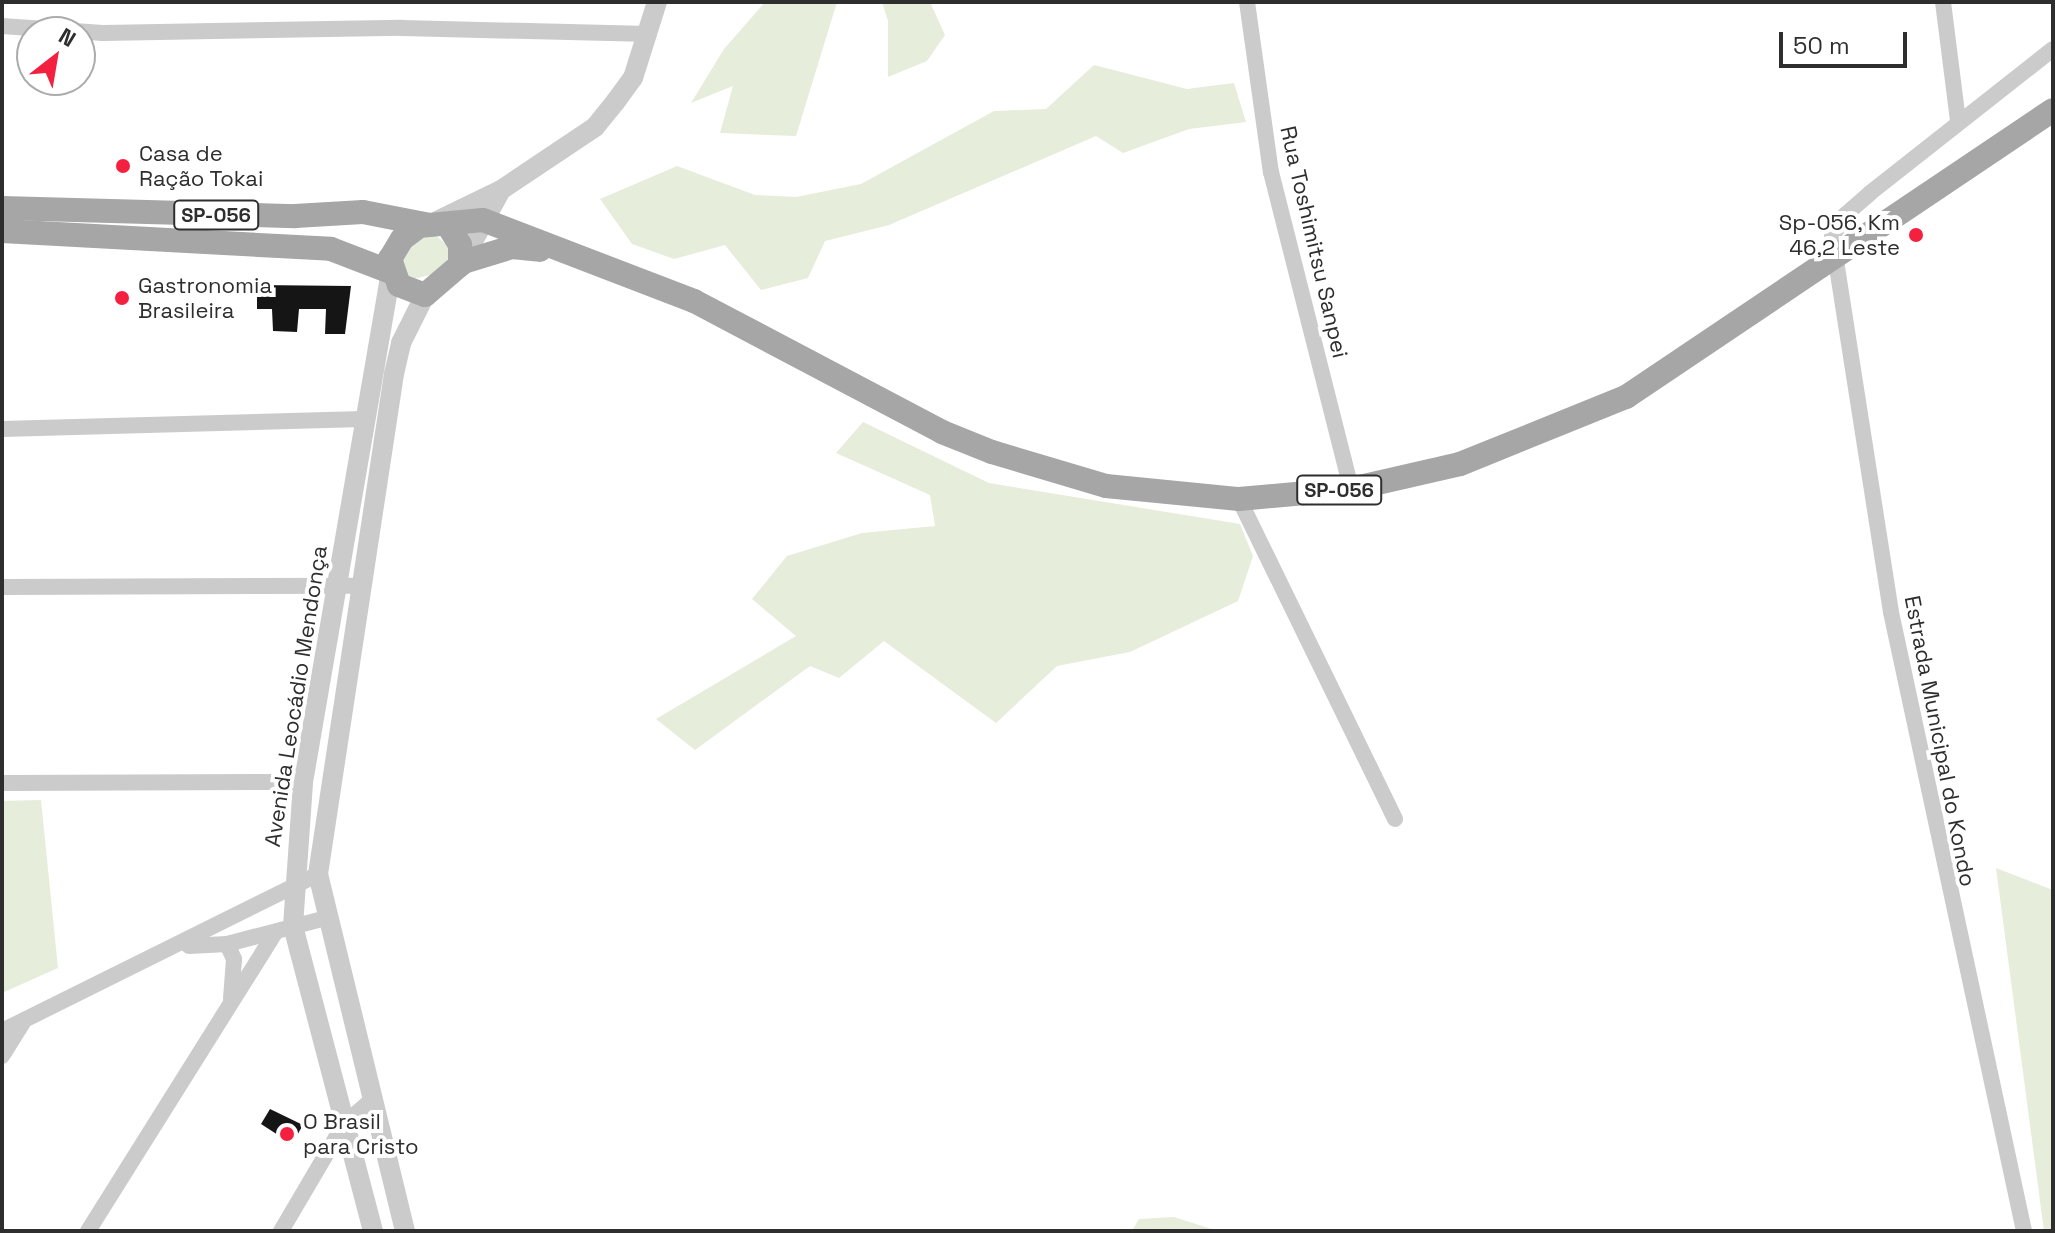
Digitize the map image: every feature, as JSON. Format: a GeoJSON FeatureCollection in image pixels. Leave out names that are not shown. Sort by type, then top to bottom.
{"type":"FeatureCollection","features":[{"type":"Feature","properties":{"kind":"main road","name":"SP-056"},"geometry":{"type":"LineString","coordinates":[[2,208],[219,215],[363,212],[438,224],[483,220],[694,301],[942,432],[992,452],[1106,486],[1239,499],[1351,489],[1460,464],[1626,397],[2053,110]]}},
{"type":"Feature","properties":{"kind":"main road"},"geometry":{"type":"LineString","coordinates":[[460,264],[460,245],[438,224],[419,226],[393,248],[391,272],[399,285],[425,295],[460,264],[512,247],[574,254]]}},
{"type":"Feature","properties":{"kind":"main road"},"geometry":{"type":"LineString","coordinates":[[2,231],[331,249],[391,272]]}},
{"type":"Feature","properties":{"kind":"street"},"geometry":{"type":"LineString","coordinates":[[438,224],[501,190],[595,127],[633,78],[657,2]]}},
{"type":"Feature","properties":{"kind":"street","name":"Rua Toshimitsu Sanpei"},"geometry":{"type":"LineString","coordinates":[[1247,2],[1271,172],[1351,489]]}},
{"type":"Feature","properties":{"kind":"street"},"geometry":{"type":"LineString","coordinates":[[1943,2],[1958,121]]}},
{"type":"Feature","properties":{"kind":"street"},"geometry":{"type":"LineString","coordinates":[[2,26],[116,33],[402,28],[649,34]]}},
{"type":"Feature","properties":{"kind":"street"},"geometry":{"type":"LineString","coordinates":[[1833,255],[1832,237],[1845,215],[1958,121],[2053,49]]}},
{"type":"Feature","properties":{"kind":"street"},"geometry":{"type":"LineString","coordinates":[[460,264],[501,190]]}},
{"type":"Feature","properties":{"kind":"street","name":"Estrada Municipal do Kondo"},"geometry":{"type":"LineString","coordinates":[[1833,255],[1894,627],[2024,1231]]}},
{"type":"Feature","properties":{"kind":"street","name":"Avenida Leocádio Mendonça"},"geometry":{"type":"LineString","coordinates":[[373,1231],[344,1124],[284,930],[294,887],[303,782],[363,419],[391,272]]}},
{"type":"Feature","properties":{"kind":"street","name":"Avenida Leocádio Mendonça"},"geometry":{"type":"LineString","coordinates":[[405,1231],[374,1098],[326,918],[318,874],[394,374],[401,343],[425,295]]}},
{"type":"Feature","properties":{"kind":"street"},"geometry":{"type":"LineString","coordinates":[[2,429],[363,419]]}},
{"type":"Feature","properties":{"kind":"street"},"geometry":{"type":"LineString","coordinates":[[1239,499],[1395,819]]}},
{"type":"Feature","properties":{"kind":"street"},"geometry":{"type":"LineString","coordinates":[[2,587],[361,586]]}},
{"type":"Feature","properties":{"kind":"street"},"geometry":{"type":"LineString","coordinates":[[2,783],[303,782]]}},
{"type":"Feature","properties":{"kind":"street"},"geometry":{"type":"LineString","coordinates":[[2,1031],[168,952],[318,874]]}},
{"type":"Feature","properties":{"kind":"street"},"geometry":{"type":"LineString","coordinates":[[168,952],[201,943],[227,944],[326,918]]}},
{"type":"Feature","properties":{"kind":"street"},"geometry":{"type":"LineString","coordinates":[[88,1231],[231,1001],[284,930]]}},
{"type":"Feature","properties":{"kind":"street"},"geometry":{"type":"LineString","coordinates":[[227,944],[234,959],[231,1001]]}},
{"type":"Feature","properties":{"kind":"street"},"geometry":{"type":"LineString","coordinates":[[2,1056],[23,1023]]}},
{"type":"Feature","properties":{"kind":"street"},"geometry":{"type":"LineString","coordinates":[[281,1231],[344,1124],[374,1098]]}},
{"type":"Feature","properties":{"kind":"green space"},"geometry":{"type":"Polygon","coordinates":[[[765,2],[837,2],[796,136],[720,133],[733,86],[691,103],[724,49],[765,2]]]}},
{"type":"Feature","properties":{"kind":"green space"},"geometry":{"type":"Polygon","coordinates":[[[882,2],[930,2],[945,35],[927,61],[888,77],[888,21],[882,2]]]}},
{"type":"Feature","properties":{"kind":"green space"},"geometry":{"type":"Polygon","coordinates":[[[1094,65],[1187,89],[1234,83],[1246,122],[1189,129],[1123,153],[1096,136],[889,225],[825,241],[808,278],[761,290],[725,245],[674,259],[632,244],[600,199],[677,166],[755,195],[796,197],[861,184],[994,111],[1046,109],[1094,65]]]}},
{"type":"Feature","properties":{"kind":"green space"},"geometry":{"type":"Polygon","coordinates":[[[435,235],[451,248],[447,261],[434,274],[409,280],[400,255],[415,240],[435,235]]]}},
{"type":"Feature","properties":{"kind":"green space"},"geometry":{"type":"Polygon","coordinates":[[[863,422],[989,483],[1240,524],[1253,556],[1238,601],[1130,652],[1057,666],[996,723],[884,641],[839,678],[810,666],[695,750],[656,719],[796,636],[752,599],[787,556],[862,533],[935,526],[930,495],[836,453],[863,422]]]}},
{"type":"Feature","properties":{"kind":"green space"},"geometry":{"type":"Polygon","coordinates":[[[41,800],[58,968],[2,993],[2,801],[41,800]]]}},
{"type":"Feature","properties":{"kind":"green space"},"geometry":{"type":"Polygon","coordinates":[[[1996,868],[2053,890],[2053,1231],[2044,1231],[1996,868]]]}},
{"type":"Feature","properties":{"kind":"green space"},"geometry":{"type":"Polygon","coordinates":[[[1174,1217],[1218,1231],[1132,1231],[1139,1219],[1174,1217]]]}},
{"type":"Feature","properties":{"kind":"building"},"geometry":{"type":"Polygon","coordinates":[[[257,285],[351,286],[345,334],[325,334],[326,309],[299,309],[297,332],[273,331],[272,309],[257,309],[257,285]]]}},
{"type":"Feature","properties":{"kind":"building","name":"O Brasil para Cristo"},"geometry":{"type":"Polygon","coordinates":[[[270,1109],[303,1125],[292,1144],[261,1124],[270,1109]]]}},
{"type":"Feature","properties":{"kind":"place","name":"Casa de Ração Tokai"},"geometry":{"type":"Point","coordinates":[123,166]}},
{"type":"Feature","properties":{"kind":"place","name":"Sp-056, Km 46,2 Leste"},"geometry":{"type":"Point","coordinates":[1916,235]}},
{"type":"Feature","properties":{"kind":"place","name":"Gastronomia Brasileira"},"geometry":{"type":"Point","coordinates":[122,298]}},
{"type":"Feature","properties":{"kind":"place","name":"O Brasil para Cristo"},"geometry":{"type":"Point","coordinates":[287,1134]}}]}
